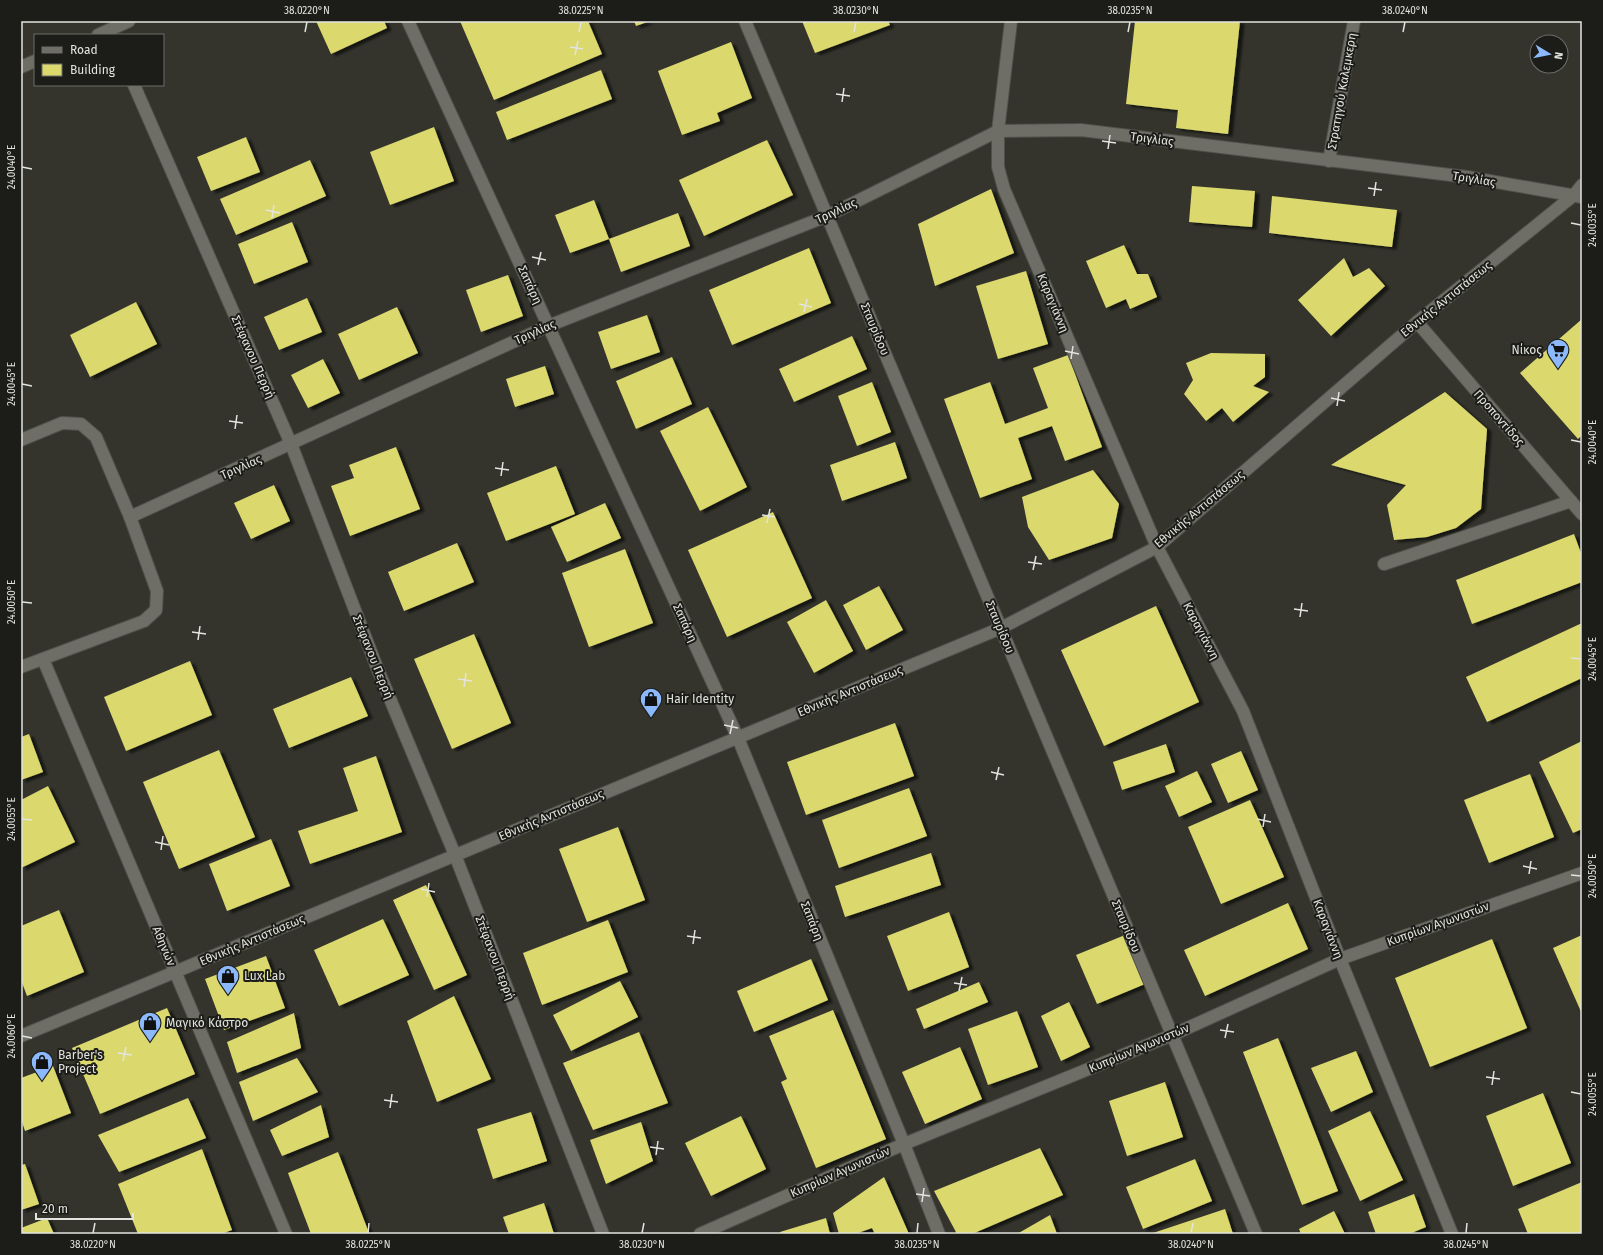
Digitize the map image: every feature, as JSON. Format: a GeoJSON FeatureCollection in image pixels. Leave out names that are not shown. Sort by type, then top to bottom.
{"type":"FeatureCollection","features":[{"type":"Feature","properties":{"kind":"street"},"geometry":{"type":"LineString","coordinates":[[100,34],[129,21]]}},
{"type":"Feature","properties":{"kind":"street","name":"Σαπάρη"},"geometry":{"type":"LineString","coordinates":[[408,21],[738,738],[904,1144],[939,1234]]}},
{"type":"Feature","properties":{"kind":"street","name":"Σταυρίδου"},"geometry":{"type":"LineString","coordinates":[[745,21],[1256,1234]]}},
{"type":"Feature","properties":{"kind":"street","name":"Καραγιάννη"},"geometry":{"type":"LineString","coordinates":[[1011,21],[998,131],[998,167],[1004,189],[1157,547],[1243,711],[1340,959],[1452,1234]]}},
{"type":"Feature","properties":{"kind":"street","name":"Στρατηγού Καλεμκερη"},"geometry":{"type":"LineString","coordinates":[[1329,161],[1354,21]]}},
{"type":"Feature","properties":{"kind":"street"},"geometry":{"type":"LineString","coordinates":[[21,67],[34,61]]}},
{"type":"Feature","properties":{"kind":"street","name":"Στέφανου Περρή"},"geometry":{"type":"LineString","coordinates":[[134,86],[291,444],[378,670],[455,855],[602,1234]]}},
{"type":"Feature","properties":{"kind":"street","name":"Τριγλίας"},"geometry":{"type":"LineString","coordinates":[[130,517],[548,326],[827,216],[998,131],[1082,130],[1467,177],[1578,196]]}},
{"type":"Feature","properties":{"kind":"street","name":"Εθνικής Αντιστάσεως"},"geometry":{"type":"LineString","coordinates":[[21,1036],[1001,628],[1157,547],[1417,322],[1578,196],[1582,185]]}},
{"type":"Feature","properties":{"kind":"street","name":"Προποντίδος"},"geometry":{"type":"LineString","coordinates":[[1417,322],[1582,514]]}},
{"type":"Feature","properties":{"kind":"street"},"geometry":{"type":"LineString","coordinates":[[21,440],[62,423],[81,424],[96,436],[130,517],[157,591],[156,610],[144,621],[21,667]]}},
{"type":"Feature","properties":{"kind":"street"},"geometry":{"type":"LineString","coordinates":[[1384,564],[1571,501]]}},
{"type":"Feature","properties":{"kind":"street","name":"Αθηνών"},"geometry":{"type":"LineString","coordinates":[[43,659],[286,1234]]}},
{"type":"Feature","properties":{"kind":"street","name":"Κυπρίων Αγωνιστών"},"geometry":{"type":"LineString","coordinates":[[700,1234],[904,1144],[1172,1035],[1340,959],[1582,873]]}},
{"type":"Feature","properties":{"kind":"building"},"geometry":{"type":"Polygon","coordinates":[[[316,21],[384,21],[387,28],[331,54],[316,21]]]}},
{"type":"Feature","properties":{"kind":"building"},"geometry":{"type":"Polygon","coordinates":[[[460,21],[588,21],[602,54],[494,100],[460,21]]]}},
{"type":"Feature","properties":{"kind":"building"},"geometry":{"type":"Polygon","coordinates":[[[634,21],[650,21],[636,26],[634,21]]]}},
{"type":"Feature","properties":{"kind":"building"},"geometry":{"type":"Polygon","coordinates":[[[802,21],[888,21],[890,25],[815,53],[802,21]]]}},
{"type":"Feature","properties":{"kind":"building"},"geometry":{"type":"Polygon","coordinates":[[[1135,21],[1240,21],[1228,134],[1176,128],[1178,110],[1126,104],[1135,21]]]}},
{"type":"Feature","properties":{"kind":"building"},"geometry":{"type":"Polygon","coordinates":[[[731,42],[752,98],[717,113],[720,121],[682,135],[658,71],[731,42]]]}},
{"type":"Feature","properties":{"kind":"building"},"geometry":{"type":"Polygon","coordinates":[[[601,70],[612,99],[507,140],[496,112],[601,70]]]}},
{"type":"Feature","properties":{"kind":"building"},"geometry":{"type":"Polygon","coordinates":[[[434,127],[454,181],[390,205],[370,152],[434,127]]]}},
{"type":"Feature","properties":{"kind":"building"},"geometry":{"type":"Polygon","coordinates":[[[246,137],[260,172],[211,191],[197,157],[246,137]]]}},
{"type":"Feature","properties":{"kind":"building"},"geometry":{"type":"Polygon","coordinates":[[[767,140],[793,195],[704,236],[679,180],[767,140]]]}},
{"type":"Feature","properties":{"kind":"building"},"geometry":{"type":"Polygon","coordinates":[[[310,160],[326,196],[236,235],[220,199],[310,160]]]}},
{"type":"Feature","properties":{"kind":"building"},"geometry":{"type":"Polygon","coordinates":[[[1192,186],[1255,191],[1252,227],[1189,222],[1192,186]]]}},
{"type":"Feature","properties":{"kind":"building"},"geometry":{"type":"Polygon","coordinates":[[[991,189],[1014,253],[935,286],[918,224],[991,189]]]}},
{"type":"Feature","properties":{"kind":"building"},"geometry":{"type":"Polygon","coordinates":[[[1272,196],[1397,210],[1392,247],[1269,233],[1272,196]]]}},
{"type":"Feature","properties":{"kind":"building"},"geometry":{"type":"Polygon","coordinates":[[[594,200],[609,239],[570,253],[555,215],[594,200]]]}},
{"type":"Feature","properties":{"kind":"building"},"geometry":{"type":"Polygon","coordinates":[[[678,213],[690,246],[621,272],[609,239],[678,213]]]}},
{"type":"Feature","properties":{"kind":"building"},"geometry":{"type":"Polygon","coordinates":[[[292,222],[308,262],[254,284],[238,244],[292,222]]]}},
{"type":"Feature","properties":{"kind":"building"},"geometry":{"type":"Polygon","coordinates":[[[1124,245],[1137,274],[1148,274],[1157,297],[1130,309],[1126,299],[1106,308],[1086,261],[1124,245]]]}},
{"type":"Feature","properties":{"kind":"building"},"geometry":{"type":"Polygon","coordinates":[[[809,248],[831,303],[732,345],[709,290],[809,248]]]}},
{"type":"Feature","properties":{"kind":"building"},"geometry":{"type":"Polygon","coordinates":[[[1344,258],[1353,277],[1369,268],[1385,286],[1331,336],[1298,300],[1344,258]]]}},
{"type":"Feature","properties":{"kind":"building"},"geometry":{"type":"Polygon","coordinates":[[[1026,271],[1048,344],[998,359],[976,286],[1026,271]]]}},
{"type":"Feature","properties":{"kind":"building"},"geometry":{"type":"Polygon","coordinates":[[[508,275],[523,316],[481,332],[466,290],[508,275]]]}},
{"type":"Feature","properties":{"kind":"building"},"geometry":{"type":"Polygon","coordinates":[[[307,298],[322,332],[279,350],[264,317],[307,298]]]}},
{"type":"Feature","properties":{"kind":"building"},"geometry":{"type":"Polygon","coordinates":[[[136,302],[157,344],[90,377],[70,335],[136,302]]]}},
{"type":"Feature","properties":{"kind":"building"},"geometry":{"type":"Polygon","coordinates":[[[397,307],[418,353],[359,380],[338,334],[397,307]]]}},
{"type":"Feature","properties":{"kind":"building"},"geometry":{"type":"Polygon","coordinates":[[[647,315],[660,352],[611,369],[598,332],[647,315]]]}},
{"type":"Feature","properties":{"kind":"building"},"geometry":{"type":"Polygon","coordinates":[[[1582,319],[1582,435],[1578,439],[1520,373],[1582,319]]]}},
{"type":"Feature","properties":{"kind":"building"},"geometry":{"type":"Polygon","coordinates":[[[852,336],[867,369],[794,402],[779,369],[852,336]]]}},
{"type":"Feature","properties":{"kind":"building"},"geometry":{"type":"Polygon","coordinates":[[[1211,353],[1265,354],[1265,377],[1253,386],[1269,392],[1233,422],[1222,408],[1206,421],[1184,394],[1193,380],[1186,363],[1211,353]]]}},
{"type":"Feature","properties":{"kind":"building"},"geometry":{"type":"Polygon","coordinates":[[[1068,355],[1102,447],[1065,461],[1052,426],[1018,438],[1032,479],[980,498],[944,399],[990,382],[1005,424],[1048,408],[1033,368],[1068,355]]]}},
{"type":"Feature","properties":{"kind":"building"},"geometry":{"type":"Polygon","coordinates":[[[672,357],[692,404],[636,429],[616,381],[672,357]]]}},
{"type":"Feature","properties":{"kind":"building"},"geometry":{"type":"Polygon","coordinates":[[[323,359],[340,393],[308,408],[291,375],[323,359]]]}},
{"type":"Feature","properties":{"kind":"building"},"geometry":{"type":"Polygon","coordinates":[[[545,366],[554,394],[515,407],[506,379],[545,366]]]}},
{"type":"Feature","properties":{"kind":"building"},"geometry":{"type":"Polygon","coordinates":[[[872,382],[891,432],[857,446],[838,396],[872,382]]]}},
{"type":"Feature","properties":{"kind":"building"},"geometry":{"type":"Polygon","coordinates":[[[1445,392],[1487,429],[1481,509],[1456,528],[1427,537],[1394,540],[1387,505],[1406,485],[1331,465],[1445,392]]]}},
{"type":"Feature","properties":{"kind":"building"},"geometry":{"type":"Polygon","coordinates":[[[708,407],[747,487],[700,511],[660,431],[708,407]]]}},
{"type":"Feature","properties":{"kind":"building"},"geometry":{"type":"Polygon","coordinates":[[[895,442],[907,478],[842,501],[830,465],[895,442]]]}},
{"type":"Feature","properties":{"kind":"building"},"geometry":{"type":"Polygon","coordinates":[[[396,447],[420,509],[350,536],[331,486],[354,478],[349,465],[396,447]]]}},
{"type":"Feature","properties":{"kind":"building"},"geometry":{"type":"Polygon","coordinates":[[[556,466],[575,514],[506,541],[487,493],[556,466]]]}},
{"type":"Feature","properties":{"kind":"building"},"geometry":{"type":"Polygon","coordinates":[[[1093,470],[1119,504],[1112,538],[1049,560],[1028,527],[1022,497],[1093,470]]]}},
{"type":"Feature","properties":{"kind":"building"},"geometry":{"type":"Polygon","coordinates":[[[274,485],[290,521],[251,539],[234,503],[274,485]]]}},
{"type":"Feature","properties":{"kind":"building"},"geometry":{"type":"Polygon","coordinates":[[[605,503],[621,538],[567,562],[551,527],[605,503]]]}},
{"type":"Feature","properties":{"kind":"building"},"geometry":{"type":"Polygon","coordinates":[[[773,512],[812,598],[727,637],[688,550],[773,512]]]}},
{"type":"Feature","properties":{"kind":"building"},"geometry":{"type":"Polygon","coordinates":[[[1574,534],[1582,556],[1582,582],[1472,624],[1456,580],[1574,534]]]}},
{"type":"Feature","properties":{"kind":"building"},"geometry":{"type":"Polygon","coordinates":[[[457,543],[474,582],[404,611],[388,572],[457,543]]]}},
{"type":"Feature","properties":{"kind":"building"},"geometry":{"type":"Polygon","coordinates":[[[625,549],[653,623],[589,647],[562,573],[625,549]]]}},
{"type":"Feature","properties":{"kind":"building"},"geometry":{"type":"Polygon","coordinates":[[[879,586],[903,630],[866,650],[843,605],[879,586]]]}},
{"type":"Feature","properties":{"kind":"building"},"geometry":{"type":"Polygon","coordinates":[[[826,600],[853,651],[814,673],[787,622],[826,600]]]}},
{"type":"Feature","properties":{"kind":"building"},"geometry":{"type":"Polygon","coordinates":[[[1156,606],[1199,702],[1104,746],[1061,650],[1156,606]]]}},
{"type":"Feature","properties":{"kind":"building"},"geometry":{"type":"Polygon","coordinates":[[[1582,623],[1582,678],[1487,722],[1466,677],[1582,623]]]}},
{"type":"Feature","properties":{"kind":"building"},"geometry":{"type":"Polygon","coordinates":[[[474,634],[511,723],[452,749],[414,659],[474,634]]]}},
{"type":"Feature","properties":{"kind":"building"},"geometry":{"type":"Polygon","coordinates":[[[190,661],[212,715],[126,751],[104,697],[190,661]]]}},
{"type":"Feature","properties":{"kind":"building"},"geometry":{"type":"Polygon","coordinates":[[[351,677],[368,716],[289,748],[273,709],[351,677]]]}},
{"type":"Feature","properties":{"kind":"building"},"geometry":{"type":"Polygon","coordinates":[[[895,723],[914,776],[806,815],[787,762],[895,723]]]}},
{"type":"Feature","properties":{"kind":"building"},"geometry":{"type":"Polygon","coordinates":[[[29,734],[43,772],[21,780],[21,737],[29,734]]]}},
{"type":"Feature","properties":{"kind":"building"},"geometry":{"type":"Polygon","coordinates":[[[1582,741],[1582,829],[1573,833],[1539,762],[1582,741]]]}},
{"type":"Feature","properties":{"kind":"building"},"geometry":{"type":"Polygon","coordinates":[[[1166,744],[1175,772],[1122,790],[1113,762],[1166,744]]]}},
{"type":"Feature","properties":{"kind":"building"},"geometry":{"type":"Polygon","coordinates":[[[219,750],[255,837],[179,869],[143,782],[219,750]]]}},
{"type":"Feature","properties":{"kind":"building"},"geometry":{"type":"Polygon","coordinates":[[[1241,751],[1258,790],[1228,803],[1211,764],[1241,751]]]}},
{"type":"Feature","properties":{"kind":"building"},"geometry":{"type":"Polygon","coordinates":[[[376,756],[402,832],[310,864],[298,831],[358,811],[343,768],[376,756]]]}},
{"type":"Feature","properties":{"kind":"building"},"geometry":{"type":"Polygon","coordinates":[[[1197,771],[1212,802],[1179,817],[1165,786],[1197,771]]]}},
{"type":"Feature","properties":{"kind":"building"},"geometry":{"type":"Polygon","coordinates":[[[1530,774],[1554,837],[1489,863],[1464,800],[1530,774]]]}},
{"type":"Feature","properties":{"kind":"building"},"geometry":{"type":"Polygon","coordinates":[[[48,786],[75,842],[21,868],[21,800],[48,786]]]}},
{"type":"Feature","properties":{"kind":"building"},"geometry":{"type":"Polygon","coordinates":[[[909,788],[927,836],[839,868],[822,820],[909,788]]]}},
{"type":"Feature","properties":{"kind":"building"},"geometry":{"type":"Polygon","coordinates":[[[1250,800],[1284,877],[1221,904],[1188,827],[1250,800]]]}},
{"type":"Feature","properties":{"kind":"building"},"geometry":{"type":"Polygon","coordinates":[[[618,827],[645,900],[587,922],[559,849],[618,827]]]}},
{"type":"Feature","properties":{"kind":"building"},"geometry":{"type":"Polygon","coordinates":[[[271,839],[290,886],[227,911],[209,864],[271,839]]]}},
{"type":"Feature","properties":{"kind":"building"},"geometry":{"type":"Polygon","coordinates":[[[931,853],[941,885],[845,917],[835,886],[931,853]]]}},
{"type":"Feature","properties":{"kind":"building"},"geometry":{"type":"Polygon","coordinates":[[[426,885],[467,975],[434,990],[393,900],[426,885]]]}},
{"type":"Feature","properties":{"kind":"building"},"geometry":{"type":"Polygon","coordinates":[[[1288,903],[1308,949],[1205,996],[1184,950],[1288,903]]]}},
{"type":"Feature","properties":{"kind":"building"},"geometry":{"type":"Polygon","coordinates":[[[59,910],[84,972],[27,996],[21,980],[21,926],[59,910]]]}},
{"type":"Feature","properties":{"kind":"building"},"geometry":{"type":"Polygon","coordinates":[[[949,912],[969,967],[908,991],[887,936],[949,912]]]}},
{"type":"Feature","properties":{"kind":"building"},"geometry":{"type":"Polygon","coordinates":[[[383,919],[409,975],[339,1006],[314,950],[383,919]]]}},
{"type":"Feature","properties":{"kind":"building"},"geometry":{"type":"Polygon","coordinates":[[[608,920],[628,972],[542,1005],[523,953],[608,920]]]}},
{"type":"Feature","properties":{"kind":"building"},"geometry":{"type":"Polygon","coordinates":[[[1125,935],[1145,984],[1097,1004],[1076,955],[1125,935]]]}},
{"type":"Feature","properties":{"kind":"building"},"geometry":{"type":"Polygon","coordinates":[[[1582,935],[1582,1014],[1553,948],[1582,935]]]}},
{"type":"Feature","properties":{"kind":"building"},"geometry":{"type":"Polygon","coordinates":[[[1492,939],[1527,1028],[1430,1067],[1395,978],[1492,939]]]}},
{"type":"Feature","properties":{"kind":"building"},"geometry":{"type":"Polygon","coordinates":[[[266,956],[285,1008],[224,1030],[205,979],[266,956]]]}},
{"type":"Feature","properties":{"kind":"building"},"geometry":{"type":"Polygon","coordinates":[[[811,959],[828,1000],[754,1032],[737,991],[811,959]]]}},
{"type":"Feature","properties":{"kind":"building"},"geometry":{"type":"Polygon","coordinates":[[[620,981],[638,1017],[571,1051],[553,1015],[620,981]]]}},
{"type":"Feature","properties":{"kind":"building"},"geometry":{"type":"Polygon","coordinates":[[[979,982],[988,1002],[924,1029],[916,1009],[979,982]]]}},
{"type":"Feature","properties":{"kind":"building"},"geometry":{"type":"Polygon","coordinates":[[[454,996],[491,1079],[437,1102],[407,1021],[454,996]]]}},
{"type":"Feature","properties":{"kind":"building"},"geometry":{"type":"Polygon","coordinates":[[[1069,1002],[1090,1047],[1061,1061],[1041,1016],[1069,1002]]]}},
{"type":"Feature","properties":{"kind":"building"},"geometry":{"type":"Polygon","coordinates":[[[167,1008],[195,1074],[100,1114],[72,1048],[167,1008]]]}},
{"type":"Feature","properties":{"kind":"building"},"geometry":{"type":"Polygon","coordinates":[[[833,1010],[886,1139],[816,1168],[781,1082],[787,1079],[769,1036],[833,1010]]]}},
{"type":"Feature","properties":{"kind":"building"},"geometry":{"type":"Polygon","coordinates":[[[1017,1011],[1038,1067],[988,1085],[968,1029],[1017,1011]]]}},
{"type":"Feature","properties":{"kind":"building"},"geometry":{"type":"Polygon","coordinates":[[[294,1013],[301,1048],[237,1073],[227,1042],[294,1013]]]}},
{"type":"Feature","properties":{"kind":"building"},"geometry":{"type":"Polygon","coordinates":[[[639,1032],[668,1103],[593,1130],[563,1063],[639,1032]]]}},
{"type":"Feature","properties":{"kind":"building"},"geometry":{"type":"Polygon","coordinates":[[[1278,1038],[1338,1191],[1302,1205],[1243,1052],[1278,1038]]]}},
{"type":"Feature","properties":{"kind":"building"},"geometry":{"type":"Polygon","coordinates":[[[960,1047],[982,1099],[925,1124],[902,1072],[960,1047]]]}},
{"type":"Feature","properties":{"kind":"building"},"geometry":{"type":"Polygon","coordinates":[[[1356,1051],[1373,1092],[1331,1112],[1311,1068],[1356,1051]]]}},
{"type":"Feature","properties":{"kind":"building"},"geometry":{"type":"Polygon","coordinates":[[[297,1058],[318,1092],[253,1121],[239,1082],[297,1058]]]}},
{"type":"Feature","properties":{"kind":"building"},"geometry":{"type":"Polygon","coordinates":[[[53,1066],[71,1113],[25,1131],[21,1119],[21,1078],[53,1066]]]}},
{"type":"Feature","properties":{"kind":"building"},"geometry":{"type":"Polygon","coordinates":[[[1165,1082],[1183,1137],[1127,1156],[1109,1101],[1165,1082]]]}},
{"type":"Feature","properties":{"kind":"building"},"geometry":{"type":"Polygon","coordinates":[[[1543,1093],[1571,1163],[1513,1186],[1486,1116],[1543,1093]]]}},
{"type":"Feature","properties":{"kind":"building"},"geometry":{"type":"Polygon","coordinates":[[[188,1098],[206,1138],[119,1172],[98,1135],[188,1098]]]}},
{"type":"Feature","properties":{"kind":"building"},"geometry":{"type":"Polygon","coordinates":[[[321,1105],[329,1137],[282,1156],[270,1130],[321,1105]]]}},
{"type":"Feature","properties":{"kind":"building"},"geometry":{"type":"Polygon","coordinates":[[[1370,1111],[1403,1180],[1360,1201],[1328,1131],[1370,1111]]]}},
{"type":"Feature","properties":{"kind":"building"},"geometry":{"type":"Polygon","coordinates":[[[531,1112],[547,1161],[493,1179],[477,1129],[531,1112]]]}},
{"type":"Feature","properties":{"kind":"building"},"geometry":{"type":"Polygon","coordinates":[[[741,1116],[766,1169],[711,1196],[685,1143],[741,1116]]]}},
{"type":"Feature","properties":{"kind":"building"},"geometry":{"type":"Polygon","coordinates":[[[641,1122],[653,1161],[606,1184],[590,1140],[641,1122]]]}},
{"type":"Feature","properties":{"kind":"building"},"geometry":{"type":"Polygon","coordinates":[[[1040,1148],[1063,1195],[972,1234],[957,1234],[934,1191],[1040,1148]]]}},
{"type":"Feature","properties":{"kind":"building"},"geometry":{"type":"Polygon","coordinates":[[[202,1149],[232,1230],[221,1234],[138,1234],[118,1184],[202,1149]]]}},
{"type":"Feature","properties":{"kind":"building"},"geometry":{"type":"Polygon","coordinates":[[[338,1152],[369,1233],[311,1234],[288,1173],[338,1152]]]}},
{"type":"Feature","properties":{"kind":"building"},"geometry":{"type":"Polygon","coordinates":[[[1195,1159],[1212,1201],[1143,1229],[1126,1187],[1195,1159]]]}},
{"type":"Feature","properties":{"kind":"building"},"geometry":{"type":"Polygon","coordinates":[[[25,1164],[39,1204],[21,1210],[21,1165],[25,1164]]]}},
{"type":"Feature","properties":{"kind":"building"},"geometry":{"type":"Polygon","coordinates":[[[884,1177],[909,1234],[875,1234],[872,1228],[855,1234],[839,1234],[833,1213],[884,1177]]]}},
{"type":"Feature","properties":{"kind":"building"},"geometry":{"type":"Polygon","coordinates":[[[1582,1182],[1582,1234],[1528,1234],[1518,1209],[1582,1182]]]}},
{"type":"Feature","properties":{"kind":"building"},"geometry":{"type":"Polygon","coordinates":[[[1414,1194],[1426,1227],[1409,1234],[1376,1234],[1368,1212],[1414,1194]]]}},
{"type":"Feature","properties":{"kind":"building"},"geometry":{"type":"Polygon","coordinates":[[[544,1203],[554,1234],[509,1234],[503,1217],[544,1203]]]}},
{"type":"Feature","properties":{"kind":"building"},"geometry":{"type":"Polygon","coordinates":[[[1225,1209],[1233,1234],[1150,1234],[1225,1209]]]}},
{"type":"Feature","properties":{"kind":"building"},"geometry":{"type":"Polygon","coordinates":[[[1334,1211],[1345,1234],[1301,1234],[1299,1229],[1334,1211]]]}},
{"type":"Feature","properties":{"kind":"building"},"geometry":{"type":"Polygon","coordinates":[[[1050,1215],[1057,1234],[1017,1234],[1050,1215]]]}},
{"type":"Feature","properties":{"kind":"building"},"geometry":{"type":"Polygon","coordinates":[[[47,1218],[54,1234],[21,1234],[21,1228],[47,1218]]]}},
{"type":"Feature","properties":{"kind":"building"},"geometry":{"type":"Polygon","coordinates":[[[826,1218],[830,1234],[781,1234],[780,1232],[826,1218]]]}},
{"type":"Feature","properties":{"kind":"place","name":"Νίκος"},"geometry":{"type":"Point","coordinates":[1558,370]}},
{"type":"Feature","properties":{"kind":"place","name":"Hair Identity"},"geometry":{"type":"Point","coordinates":[651,718]}},
{"type":"Feature","properties":{"kind":"place","name":"Lux Lab"},"geometry":{"type":"Point","coordinates":[228,996]}},
{"type":"Feature","properties":{"kind":"place","name":"Μαγικό Κάστρο"},"geometry":{"type":"Point","coordinates":[150,1042]}},
{"type":"Feature","properties":{"kind":"place","name":"Barber's Project"},"geometry":{"type":"Point","coordinates":[42,1082]}}]}
